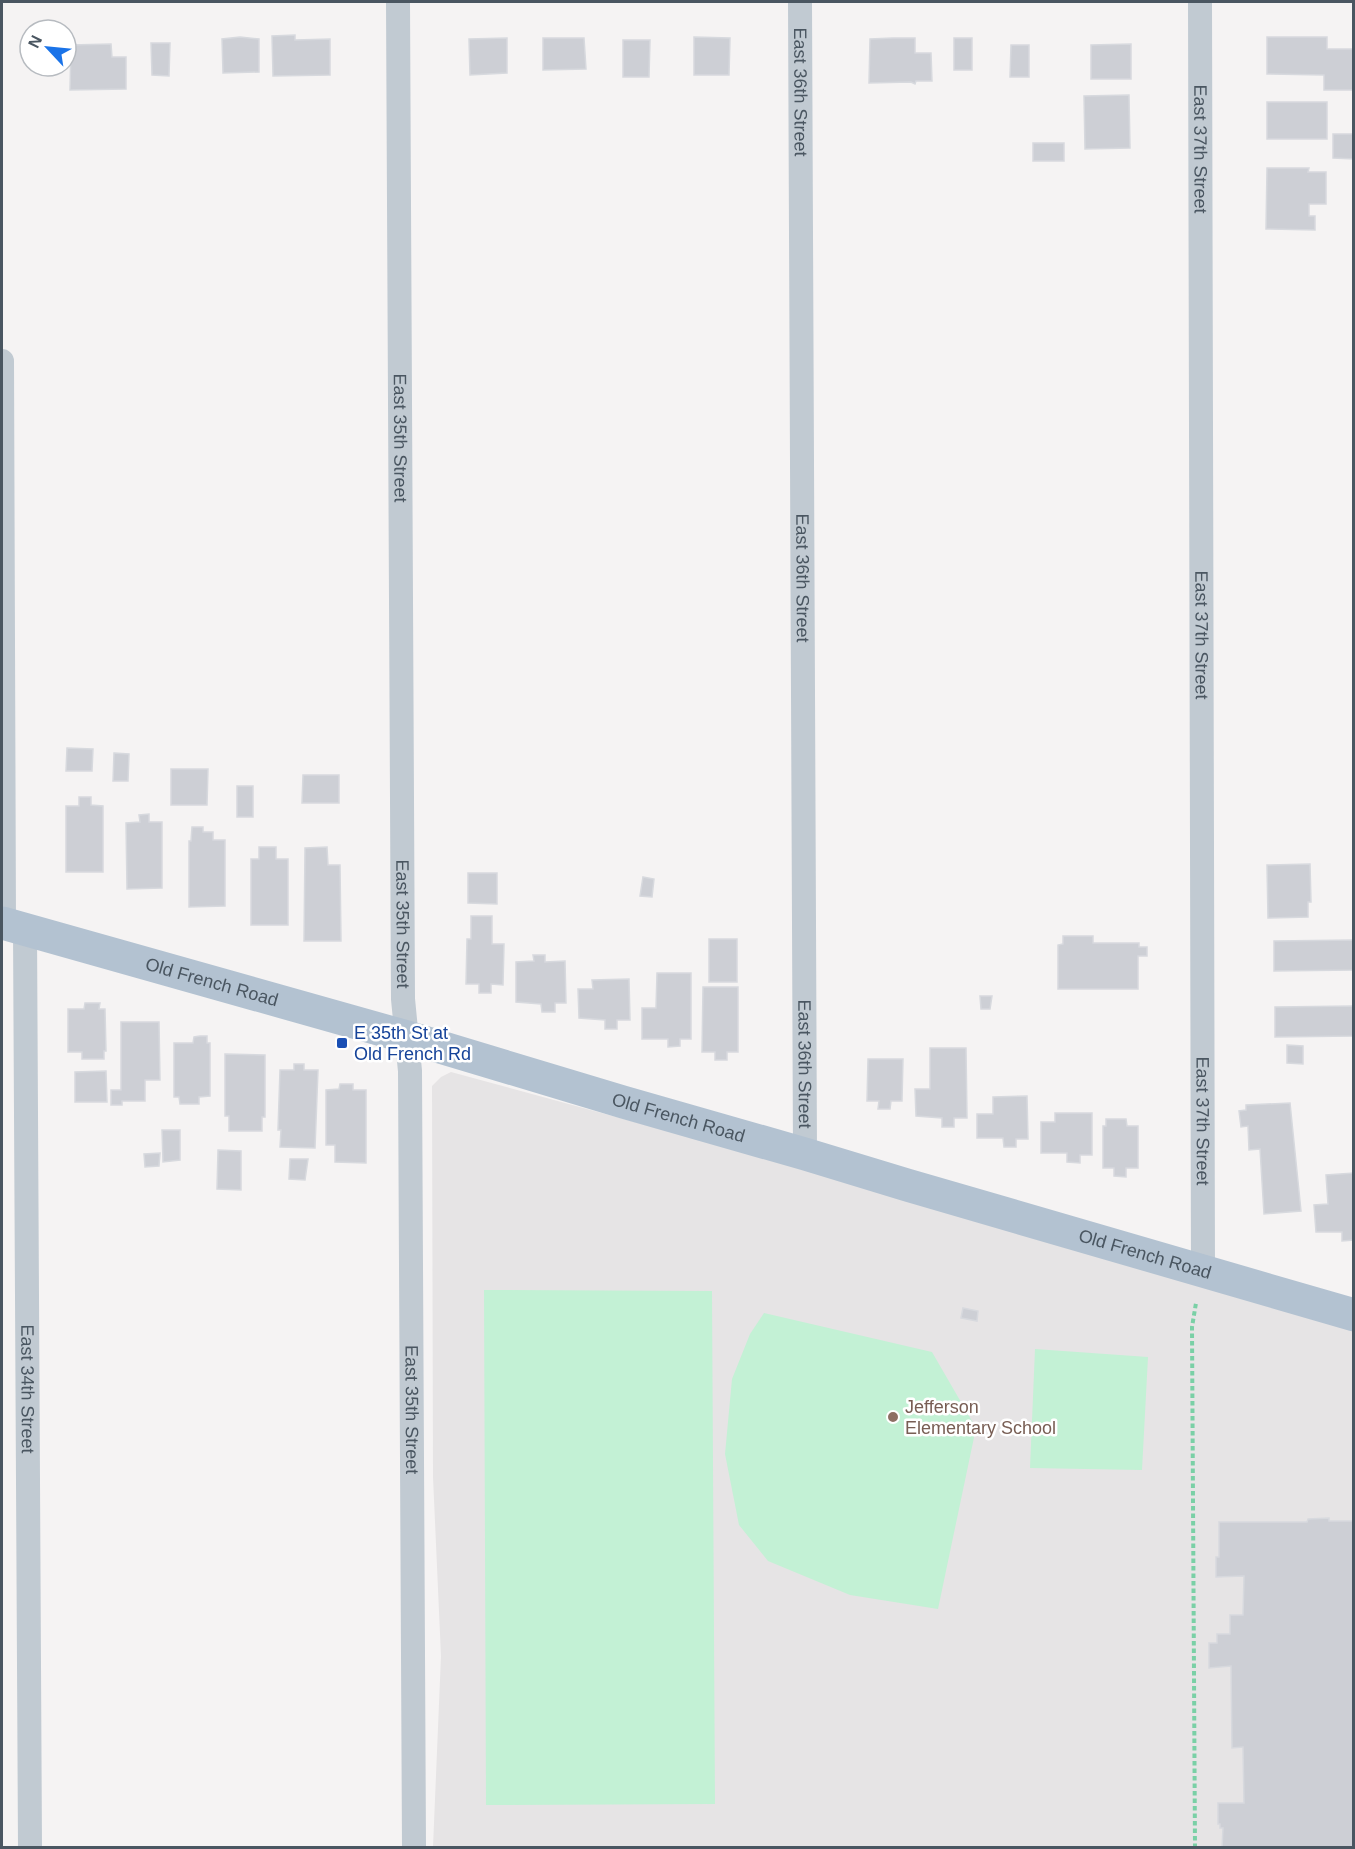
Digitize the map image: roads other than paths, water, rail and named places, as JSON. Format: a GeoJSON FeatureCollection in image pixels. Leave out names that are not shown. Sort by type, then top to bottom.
{"type":"FeatureCollection","features":[{"type":"Feature","properties":{"kind":"main road","name":"Old French Road"},"geometry":{"type":"LineString","coordinates":[[10,926],[407,1037],[1051,1227],[1200,1284],[1353,1315]]}},
{"type":"Feature","properties":{"kind":"street","name":"East 35th Street"},"geometry":{"type":"LineString","coordinates":[[398,2],[403,999],[410,1083],[414,1848]]}},
{"type":"Feature","properties":{"kind":"street","name":"East 36th Street"},"geometry":{"type":"LineString","coordinates":[[800,2],[806,1154]]}},
{"type":"Feature","properties":{"kind":"street","name":"East 37th Street"},"geometry":{"type":"LineString","coordinates":[[1200,2],[1200,1284]]}},
{"type":"Feature","properties":{"kind":"street","name":"East 34th Street"},"geometry":{"type":"LineString","coordinates":[[2,361],[10,926],[30,1848]]}},
{"type":"Feature","properties":{"kind":"place","name":"E 35th St at Old French Rd"},"geometry":{"type":"Point","coordinates":[342,1043]}},
{"type":"Feature","properties":{"kind":"place","name":"Jefferson Elementary School"},"geometry":{"type":"Point","coordinates":[893,1417]}}]}
